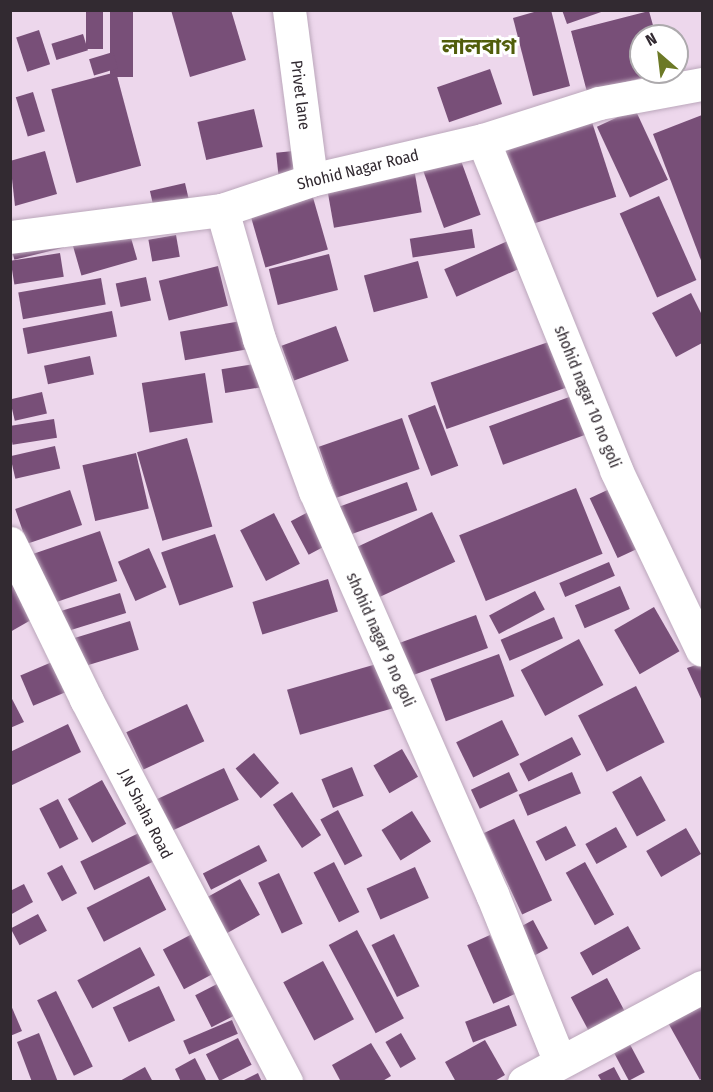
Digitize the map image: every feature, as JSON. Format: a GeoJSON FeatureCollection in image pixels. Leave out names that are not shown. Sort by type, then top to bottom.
{"type":"FeatureCollection","features":[{"type":"Feature","properties":{"kind":"street","name":"Privet lane"},"geometry":{"type":"LineString","coordinates":[[289,10],[311,180]]}},
{"type":"Feature","properties":{"kind":"street","name":"Shohid Nagar Road"},"geometry":{"type":"LineString","coordinates":[[10,237],[222,210],[311,180],[483,140],[599,103],[702,84]]}},
{"type":"Feature","properties":{"kind":"street","name":"shohid nagar 10 no goli"},"geometry":{"type":"LineString","coordinates":[[483,140],[616,470],[702,650]]}},
{"type":"Feature","properties":{"kind":"street","name":"shohid nagar 9 no goli"},"geometry":{"type":"LineString","coordinates":[[222,210],[259,339],[315,491],[492,894],[560,1062]]}},
{"type":"Feature","properties":{"kind":"street","name":"J.N Shaha Road"},"geometry":{"type":"LineString","coordinates":[[10,543],[234,988],[286,1082]]}},
{"type":"Feature","properties":{"kind":"street"},"geometry":{"type":"LineString","coordinates":[[524,1082],[702,987]]}},
{"type":"Feature","properties":{"kind":"building"},"geometry":{"type":"Polygon","coordinates":[[[86,10],[103,10],[103,49],[86,49],[86,10]]]}},
{"type":"Feature","properties":{"kind":"building"},"geometry":{"type":"Polygon","coordinates":[[[110,10],[133,10],[133,77],[110,77],[110,10]]]}},
{"type":"Feature","properties":{"kind":"building"},"geometry":{"type":"Polygon","coordinates":[[[171,10],[231,10],[246,60],[190,77],[171,10]]]}},
{"type":"Feature","properties":{"kind":"building"},"geometry":{"type":"Polygon","coordinates":[[[541,10],[551,10],[570,86],[533,96],[513,18],[541,10]]]}},
{"type":"Feature","properties":{"kind":"building"},"geometry":{"type":"Polygon","coordinates":[[[562,10],[604,10],[604,11],[567,24],[562,10]]]}},
{"type":"Feature","properties":{"kind":"building"},"geometry":{"type":"Polygon","coordinates":[[[649,11],[653,24],[629,24],[629,81],[587,92],[571,31],[649,11]]]}},
{"type":"Feature","properties":{"kind":"building"},"geometry":{"type":"Polygon","coordinates":[[[39,30],[50,64],[27,72],[16,37],[39,30]]]}},
{"type":"Feature","properties":{"kind":"building"},"geometry":{"type":"Polygon","coordinates":[[[83,34],[88,50],[56,60],[51,44],[83,34]]]}},
{"type":"Feature","properties":{"kind":"building"},"geometry":{"type":"Polygon","coordinates":[[[113,52],[118,68],[94,76],[89,59],[113,52]]]}},
{"type":"Feature","properties":{"kind":"building"},"geometry":{"type":"Polygon","coordinates":[[[490,69],[502,104],[449,122],[437,87],[490,69]]]}},
{"type":"Feature","properties":{"kind":"building"},"geometry":{"type":"Polygon","coordinates":[[[116,72],[141,166],[76,183],[51,89],[116,72]]]}},
{"type":"Feature","properties":{"kind":"building"},"geometry":{"type":"Polygon","coordinates":[[[33,92],[45,131],[28,136],[16,97],[33,92]]]}},
{"type":"Feature","properties":{"kind":"building"},"geometry":{"type":"Polygon","coordinates":[[[254,109],[263,147],[206,160],[197,122],[254,109]]]}},
{"type":"Feature","properties":{"kind":"building"},"geometry":{"type":"Polygon","coordinates":[[[635,109],[668,180],[630,197],[597,127],[635,109]]]}},
{"type":"Feature","properties":{"kind":"building"},"geometry":{"type":"Polygon","coordinates":[[[702,115],[702,263],[653,134],[702,115]]]}},
{"type":"Feature","properties":{"kind":"building"},"geometry":{"type":"Polygon","coordinates":[[[590,116],[616,197],[525,227],[499,146],[590,116]]]}},
{"type":"Feature","properties":{"kind":"building"},"geometry":{"type":"Polygon","coordinates":[[[456,147],[481,215],[444,228],[419,160],[456,147]]]}},
{"type":"Feature","properties":{"kind":"building"},"geometry":{"type":"Polygon","coordinates":[[[303,150],[306,177],[279,180],[276,153],[303,150]]]}},
{"type":"Feature","properties":{"kind":"building"},"geometry":{"type":"Polygon","coordinates":[[[45,151],[57,194],[15,206],[10,161],[45,151]]]}},
{"type":"Feature","properties":{"kind":"building"},"geometry":{"type":"Polygon","coordinates":[[[413,163],[422,212],[334,228],[325,178],[413,163]]]}},
{"type":"Feature","properties":{"kind":"building"},"geometry":{"type":"Polygon","coordinates":[[[185,183],[191,208],[156,216],[150,191],[185,183]]]}},
{"type":"Feature","properties":{"kind":"building"},"geometry":{"type":"Polygon","coordinates":[[[310,187],[328,249],[265,267],[248,205],[310,187]]]}},
{"type":"Feature","properties":{"kind":"building"},"geometry":{"type":"Polygon","coordinates":[[[659,196],[696,280],[657,298],[620,213],[659,196]]]}},
{"type":"Feature","properties":{"kind":"building"},"geometry":{"type":"Polygon","coordinates":[[[127,224],[137,260],[81,276],[71,240],[127,224]]]}},
{"type":"Feature","properties":{"kind":"building"},"geometry":{"type":"Polygon","coordinates":[[[472,229],[475,248],[413,258],[410,239],[472,229]]]}},
{"type":"Feature","properties":{"kind":"building"},"geometry":{"type":"Polygon","coordinates":[[[60,232],[64,248],[14,260],[11,244],[60,232]]]}},
{"type":"Feature","properties":{"kind":"building"},"geometry":{"type":"Polygon","coordinates":[[[176,235],[180,257],[152,262],[148,240],[176,235]]]}},
{"type":"Feature","properties":{"kind":"building"},"geometry":{"type":"Polygon","coordinates":[[[510,240],[522,267],[456,297],[444,269],[510,240]]]}},
{"type":"Feature","properties":{"kind":"building"},"geometry":{"type":"Polygon","coordinates":[[[60,253],[64,277],[14,285],[11,261],[60,253]]]}},
{"type":"Feature","properties":{"kind":"building"},"geometry":{"type":"Polygon","coordinates":[[[329,254],[338,290],[278,305],[269,269],[329,254]]]}},
{"type":"Feature","properties":{"kind":"building"},"geometry":{"type":"Polygon","coordinates":[[[418,261],[428,298],[374,312],[364,275],[418,261]]]}},
{"type":"Feature","properties":{"kind":"building"},"geometry":{"type":"Polygon","coordinates":[[[218,266],[228,306],[169,321],[159,281],[218,266]]]}},
{"type":"Feature","properties":{"kind":"building"},"geometry":{"type":"Polygon","coordinates":[[[146,277],[151,300],[121,307],[116,283],[146,277]]]}},
{"type":"Feature","properties":{"kind":"building"},"geometry":{"type":"Polygon","coordinates":[[[101,278],[106,305],[23,319],[18,293],[101,278]]]}},
{"type":"Feature","properties":{"kind":"building"},"geometry":{"type":"Polygon","coordinates":[[[691,293],[702,315],[702,343],[676,357],[652,313],[691,293]]]}},
{"type":"Feature","properties":{"kind":"building"},"geometry":{"type":"Polygon","coordinates":[[[112,311],[117,337],[28,354],[23,328],[112,311]]]}},
{"type":"Feature","properties":{"kind":"building"},"geometry":{"type":"Polygon","coordinates":[[[241,321],[246,350],[185,360],[180,332],[241,321]]]}},
{"type":"Feature","properties":{"kind":"building"},"geometry":{"type":"Polygon","coordinates":[[[336,326],[349,361],[294,381],[281,346],[336,326]]]}},
{"type":"Feature","properties":{"kind":"building"},"geometry":{"type":"Polygon","coordinates":[[[563,337],[579,383],[447,429],[431,383],[563,337]]]}},
{"type":"Feature","properties":{"kind":"building"},"geometry":{"type":"Polygon","coordinates":[[[90,356],[94,375],[48,384],[44,366],[90,356]]]}},
{"type":"Feature","properties":{"kind":"building"},"geometry":{"type":"Polygon","coordinates":[[[261,363],[265,387],[225,393],[221,369],[261,363]]]}},
{"type":"Feature","properties":{"kind":"building"},"geometry":{"type":"Polygon","coordinates":[[[205,373],[213,422],[150,432],[142,383],[205,373]]]}},
{"type":"Feature","properties":{"kind":"building"},"geometry":{"type":"Polygon","coordinates":[[[42,392],[47,413],[15,421],[10,399],[42,392]]]}},
{"type":"Feature","properties":{"kind":"building"},"geometry":{"type":"Polygon","coordinates":[[[583,392],[597,431],[503,465],[489,426],[583,392]]]}},
{"type":"Feature","properties":{"kind":"building"},"geometry":{"type":"Polygon","coordinates":[[[435,405],[458,466],[431,476],[408,415],[435,405]]]}},
{"type":"Feature","properties":{"kind":"building"},"geometry":{"type":"Polygon","coordinates":[[[402,418],[420,469],[336,498],[319,447],[402,418]]]}},
{"type":"Feature","properties":{"kind":"building"},"geometry":{"type":"Polygon","coordinates":[[[54,419],[57,438],[13,445],[10,426],[54,419]]]}},
{"type":"Feature","properties":{"kind":"building"},"geometry":{"type":"Polygon","coordinates":[[[187,438],[212,526],[162,541],[137,452],[187,438]]]}},
{"type":"Feature","properties":{"kind":"building"},"geometry":{"type":"Polygon","coordinates":[[[55,446],[60,468],[15,479],[10,456],[55,446]]]}},
{"type":"Feature","properties":{"kind":"building"},"geometry":{"type":"Polygon","coordinates":[[[136,453],[149,509],[95,521],[82,465],[136,453]]]}},
{"type":"Feature","properties":{"kind":"building"},"geometry":{"type":"Polygon","coordinates":[[[407,482],[417,510],[349,535],[338,507],[407,482]]]}},
{"type":"Feature","properties":{"kind":"building"},"geometry":{"type":"Polygon","coordinates":[[[616,486],[644,546],[618,558],[590,498],[616,486]]]}},
{"type":"Feature","properties":{"kind":"building"},"geometry":{"type":"Polygon","coordinates":[[[576,488],[603,554],[486,601],[459,535],[576,488]]]}},
{"type":"Feature","properties":{"kind":"building"},"geometry":{"type":"Polygon","coordinates":[[[70,490],[82,525],[27,544],[15,509],[70,490]]]}},
{"type":"Feature","properties":{"kind":"building"},"geometry":{"type":"Polygon","coordinates":[[[312,510],[330,544],[309,555],[291,521],[312,510]]]}},
{"type":"Feature","properties":{"kind":"building"},"geometry":{"type":"Polygon","coordinates":[[[432,512],[455,562],[376,599],[353,549],[432,512]]]}},
{"type":"Feature","properties":{"kind":"building"},"geometry":{"type":"Polygon","coordinates":[[[274,513],[300,564],[266,581],[240,530],[274,513]]]}},
{"type":"Feature","properties":{"kind":"building"},"geometry":{"type":"Polygon","coordinates":[[[100,531],[117,581],[50,604],[33,554],[100,531]]]}},
{"type":"Feature","properties":{"kind":"building"},"geometry":{"type":"Polygon","coordinates":[[[215,534],[233,587],[179,606],[161,553],[215,534]]]}},
{"type":"Feature","properties":{"kind":"building"},"geometry":{"type":"Polygon","coordinates":[[[149,548],[166,587],[135,601],[118,562],[149,548]]]}},
{"type":"Feature","properties":{"kind":"building"},"geometry":{"type":"Polygon","coordinates":[[[609,562],[615,576],[565,597],[559,583],[609,562]]]}},
{"type":"Feature","properties":{"kind":"building"},"geometry":{"type":"Polygon","coordinates":[[[10,571],[38,616],[10,632],[10,571]]]}},
{"type":"Feature","properties":{"kind":"building"},"geometry":{"type":"Polygon","coordinates":[[[328,579],[338,612],[262,635],[252,602],[328,579]]]}},
{"type":"Feature","properties":{"kind":"building"},"geometry":{"type":"Polygon","coordinates":[[[620,586],[630,609],[585,628],[575,605],[620,586]]]}},
{"type":"Feature","properties":{"kind":"building"},"geometry":{"type":"Polygon","coordinates":[[[535,591],[545,610],[499,634],[489,615],[535,591]]]}},
{"type":"Feature","properties":{"kind":"building"},"geometry":{"type":"Polygon","coordinates":[[[120,593],[126,613],[62,633],[56,613],[120,593]]]}},
{"type":"Feature","properties":{"kind":"building"},"geometry":{"type":"Polygon","coordinates":[[[654,607],[680,651],[640,674],[614,630],[654,607]]]}},
{"type":"Feature","properties":{"kind":"building"},"geometry":{"type":"Polygon","coordinates":[[[476,615],[488,648],[410,676],[398,643],[476,615]]]}},
{"type":"Feature","properties":{"kind":"building"},"geometry":{"type":"Polygon","coordinates":[[[554,617],[563,638],[510,661],[501,640],[554,617]]]}},
{"type":"Feature","properties":{"kind":"building"},"geometry":{"type":"Polygon","coordinates":[[[130,621],[139,650],[79,668],[70,639],[130,621]]]}},
{"type":"Feature","properties":{"kind":"building"},"geometry":{"type":"Polygon","coordinates":[[[579,639],[603,685],[545,716],[521,670],[579,639]]]}},
{"type":"Feature","properties":{"kind":"building"},"geometry":{"type":"Polygon","coordinates":[[[499,654],[514,696],[446,721],[430,679],[499,654]]]}},
{"type":"Feature","properties":{"kind":"building"},"geometry":{"type":"Polygon","coordinates":[[[59,659],[72,689],[33,706],[20,675],[59,659]]]}},
{"type":"Feature","properties":{"kind":"building"},"geometry":{"type":"Polygon","coordinates":[[[387,661],[400,706],[300,735],[287,690],[387,661]]]}},
{"type":"Feature","properties":{"kind":"building"},"geometry":{"type":"Polygon","coordinates":[[[702,663],[702,701],[687,668],[702,663]]]}},
{"type":"Feature","properties":{"kind":"building"},"geometry":{"type":"Polygon","coordinates":[[[636,686],[665,742],[607,772],[578,716],[636,686]]]}},
{"type":"Feature","properties":{"kind":"building"},"geometry":{"type":"Polygon","coordinates":[[[10,695],[24,722],[10,728],[10,695]]]}},
{"type":"Feature","properties":{"kind":"building"},"geometry":{"type":"Polygon","coordinates":[[[187,704],[204,741],[144,769],[126,732],[187,704]]]}},
{"type":"Feature","properties":{"kind":"building"},"geometry":{"type":"Polygon","coordinates":[[[502,720],[519,755],[473,777],[456,742],[502,720]]]}},
{"type":"Feature","properties":{"kind":"building"},"geometry":{"type":"Polygon","coordinates":[[[68,724],[81,752],[10,786],[10,752],[68,724]]]}},
{"type":"Feature","properties":{"kind":"building"},"geometry":{"type":"Polygon","coordinates":[[[572,737],[581,755],[529,782],[519,764],[572,737]]]}},
{"type":"Feature","properties":{"kind":"building"},"geometry":{"type":"Polygon","coordinates":[[[402,749],[418,777],[389,793],[373,766],[402,749]]]}},
{"type":"Feature","properties":{"kind":"building"},"geometry":{"type":"Polygon","coordinates":[[[254,753],[279,783],[261,798],[236,768],[254,753]]]}},
{"type":"Feature","properties":{"kind":"building"},"geometry":{"type":"Polygon","coordinates":[[[352,767],[364,796],[333,808],[321,779],[352,767]]]}},
{"type":"Feature","properties":{"kind":"building"},"geometry":{"type":"Polygon","coordinates":[[[224,768],[239,800],[170,832],[155,800],[224,768]]]}},
{"type":"Feature","properties":{"kind":"building"},"geometry":{"type":"Polygon","coordinates":[[[509,772],[518,791],[480,809],[471,790],[509,772]]]}},
{"type":"Feature","properties":{"kind":"building"},"geometry":{"type":"Polygon","coordinates":[[[572,772],[581,793],[528,816],[519,795],[572,772]]]}},
{"type":"Feature","properties":{"kind":"building"},"geometry":{"type":"Polygon","coordinates":[[[641,776],[666,821],[637,837],[612,792],[641,776]]]}},
{"type":"Feature","properties":{"kind":"building"},"geometry":{"type":"Polygon","coordinates":[[[102,780],[126,824],[92,843],[68,799],[102,780]]]}},
{"type":"Feature","properties":{"kind":"building"},"geometry":{"type":"Polygon","coordinates":[[[292,792],[321,835],[302,848],[273,805],[292,792]]]}},
{"type":"Feature","properties":{"kind":"building"},"geometry":{"type":"Polygon","coordinates":[[[58,799],[78,839],[60,849],[39,809],[58,799]]]}},
{"type":"Feature","properties":{"kind":"building"},"geometry":{"type":"Polygon","coordinates":[[[338,810],[362,856],[345,865],[320,819],[338,810]]]}},
{"type":"Feature","properties":{"kind":"building"},"geometry":{"type":"Polygon","coordinates":[[[412,811],[431,842],[401,861],[381,830],[412,811]]]}},
{"type":"Feature","properties":{"kind":"building"},"geometry":{"type":"Polygon","coordinates":[[[514,819],[552,901],[522,915],[484,833],[514,819]]]}},
{"type":"Feature","properties":{"kind":"building"},"geometry":{"type":"Polygon","coordinates":[[[566,826],[576,846],[546,861],[536,841],[566,826]]]}},
{"type":"Feature","properties":{"kind":"building"},"geometry":{"type":"Polygon","coordinates":[[[616,827],[627,847],[597,864],[585,844],[616,827]]]}},
{"type":"Feature","properties":{"kind":"building"},"geometry":{"type":"Polygon","coordinates":[[[686,828],[701,854],[661,877],[646,851],[686,828]]]}},
{"type":"Feature","properties":{"kind":"building"},"geometry":{"type":"Polygon","coordinates":[[[145,830],[159,859],[94,890],[80,862],[145,830]]]}},
{"type":"Feature","properties":{"kind":"building"},"geometry":{"type":"Polygon","coordinates":[[[259,845],[267,861],[211,890],[203,874],[259,845]]]}},
{"type":"Feature","properties":{"kind":"building"},"geometry":{"type":"Polygon","coordinates":[[[334,862],[359,912],[339,922],[314,872],[334,862]]]}},
{"type":"Feature","properties":{"kind":"building"},"geometry":{"type":"Polygon","coordinates":[[[585,862],[614,914],[595,925],[566,873],[585,862]]]}},
{"type":"Feature","properties":{"kind":"building"},"geometry":{"type":"Polygon","coordinates":[[[62,865],[77,893],[62,901],[47,873],[62,865]]]}},
{"type":"Feature","properties":{"kind":"building"},"geometry":{"type":"Polygon","coordinates":[[[415,867],[429,898],[380,920],[367,889],[415,867]]]}},
{"type":"Feature","properties":{"kind":"building"},"geometry":{"type":"Polygon","coordinates":[[[279,873],[303,924],[282,933],[258,883],[279,873]]]}},
{"type":"Feature","properties":{"kind":"building"},"geometry":{"type":"Polygon","coordinates":[[[149,876],[166,910],[104,942],[87,908],[149,876]]]}},
{"type":"Feature","properties":{"kind":"building"},"geometry":{"type":"Polygon","coordinates":[[[240,879],[260,915],[219,938],[199,902],[240,879]]]}},
{"type":"Feature","properties":{"kind":"building"},"geometry":{"type":"Polygon","coordinates":[[[24,884],[33,902],[10,915],[10,891],[24,884]]]}},
{"type":"Feature","properties":{"kind":"building"},"geometry":{"type":"Polygon","coordinates":[[[38,914],[47,931],[20,945],[11,929],[38,914]]]}},
{"type":"Feature","properties":{"kind":"building"},"geometry":{"type":"Polygon","coordinates":[[[533,920],[548,948],[531,957],[516,929],[533,920]]]}},
{"type":"Feature","properties":{"kind":"building"},"geometry":{"type":"Polygon","coordinates":[[[628,926],[641,949],[593,975],[580,953],[628,926]]]}},
{"type":"Feature","properties":{"kind":"building"},"geometry":{"type":"Polygon","coordinates":[[[357,930],[404,1018],[376,1033],[329,945],[357,930]]]}},
{"type":"Feature","properties":{"kind":"building"},"geometry":{"type":"Polygon","coordinates":[[[192,934],[213,974],[184,989],[163,949],[192,934]]]}},
{"type":"Feature","properties":{"kind":"building"},"geometry":{"type":"Polygon","coordinates":[[[394,934],[419,986],[397,997],[372,945],[394,934]]]}},
{"type":"Feature","properties":{"kind":"building"},"geometry":{"type":"Polygon","coordinates":[[[490,935],[516,993],[493,1004],[467,945],[490,935]]]}},
{"type":"Feature","properties":{"kind":"building"},"geometry":{"type":"Polygon","coordinates":[[[140,947],[155,975],[92,1009],[77,980],[140,947]]]}},
{"type":"Feature","properties":{"kind":"building"},"geometry":{"type":"Polygon","coordinates":[[[323,961],[354,1019],[314,1040],[283,982],[323,961]]]}},
{"type":"Feature","properties":{"kind":"building"},"geometry":{"type":"Polygon","coordinates":[[[607,978],[628,1017],[591,1036],[571,997],[607,978]]]}},
{"type":"Feature","properties":{"kind":"building"},"geometry":{"type":"Polygon","coordinates":[[[221,982],[237,1014],[212,1027],[195,995],[221,982]]]}},
{"type":"Feature","properties":{"kind":"building"},"geometry":{"type":"Polygon","coordinates":[[[159,986],[175,1020],[129,1042],[113,1008],[159,986]]]}},
{"type":"Feature","properties":{"kind":"building"},"geometry":{"type":"Polygon","coordinates":[[[56,991],[93,1066],[74,1076],[37,1000],[56,991]]]}},
{"type":"Feature","properties":{"kind":"building"},"geometry":{"type":"Polygon","coordinates":[[[702,1001],[702,1078],[700,1080],[667,1021],[702,1001]]]}},
{"type":"Feature","properties":{"kind":"building"},"geometry":{"type":"Polygon","coordinates":[[[10,1003],[22,1031],[10,1036],[10,1003]]]}},
{"type":"Feature","properties":{"kind":"building"},"geometry":{"type":"Polygon","coordinates":[[[509,1005],[517,1026],[473,1042],[465,1022],[509,1005]]]}},
{"type":"Feature","properties":{"kind":"building"},"geometry":{"type":"Polygon","coordinates":[[[232,1020],[238,1034],[189,1055],[183,1041],[232,1020]]]}},
{"type":"Feature","properties":{"kind":"building"},"geometry":{"type":"Polygon","coordinates":[[[39,1033],[58,1082],[32,1082],[17,1042],[39,1033]]]}},
{"type":"Feature","properties":{"kind":"building"},"geometry":{"type":"Polygon","coordinates":[[[401,1033],[416,1059],[400,1068],[385,1042],[401,1033]]]}},
{"type":"Feature","properties":{"kind":"building"},"geometry":{"type":"Polygon","coordinates":[[[626,1037],[645,1072],[629,1081],[610,1045],[626,1037]]]}},
{"type":"Feature","properties":{"kind":"building"},"geometry":{"type":"Polygon","coordinates":[[[238,1038],[252,1065],[220,1081],[206,1054],[238,1038]]]}},
{"type":"Feature","properties":{"kind":"building"},"geometry":{"type":"Polygon","coordinates":[[[485,1040],[505,1075],[493,1082],[456,1082],[445,1062],[485,1040]]]}},
{"type":"Feature","properties":{"kind":"building"},"geometry":{"type":"Polygon","coordinates":[[[371,1043],[391,1076],[381,1082],[341,1082],[332,1065],[371,1043]]]}},
{"type":"Feature","properties":{"kind":"building"},"geometry":{"type":"Polygon","coordinates":[[[195,1058],[207,1082],[181,1082],[175,1069],[195,1058]]]}},
{"type":"Feature","properties":{"kind":"building"},"geometry":{"type":"Polygon","coordinates":[[[145,1067],[153,1082],[118,1082],[145,1067]]]}},
{"type":"Feature","properties":{"kind":"building"},"geometry":{"type":"Polygon","coordinates":[[[614,1067],[622,1082],[602,1082],[598,1075],[614,1067]]]}},
{"type":"Feature","properties":{"kind":"building"},"geometry":{"type":"Polygon","coordinates":[[[258,1073],[262,1082],[240,1082],[258,1073]]]}},
{"type":"Feature","properties":{"kind":"district","name":"লালবাগ"},"geometry":{"type":"Point","coordinates":[479,47]}}]}
